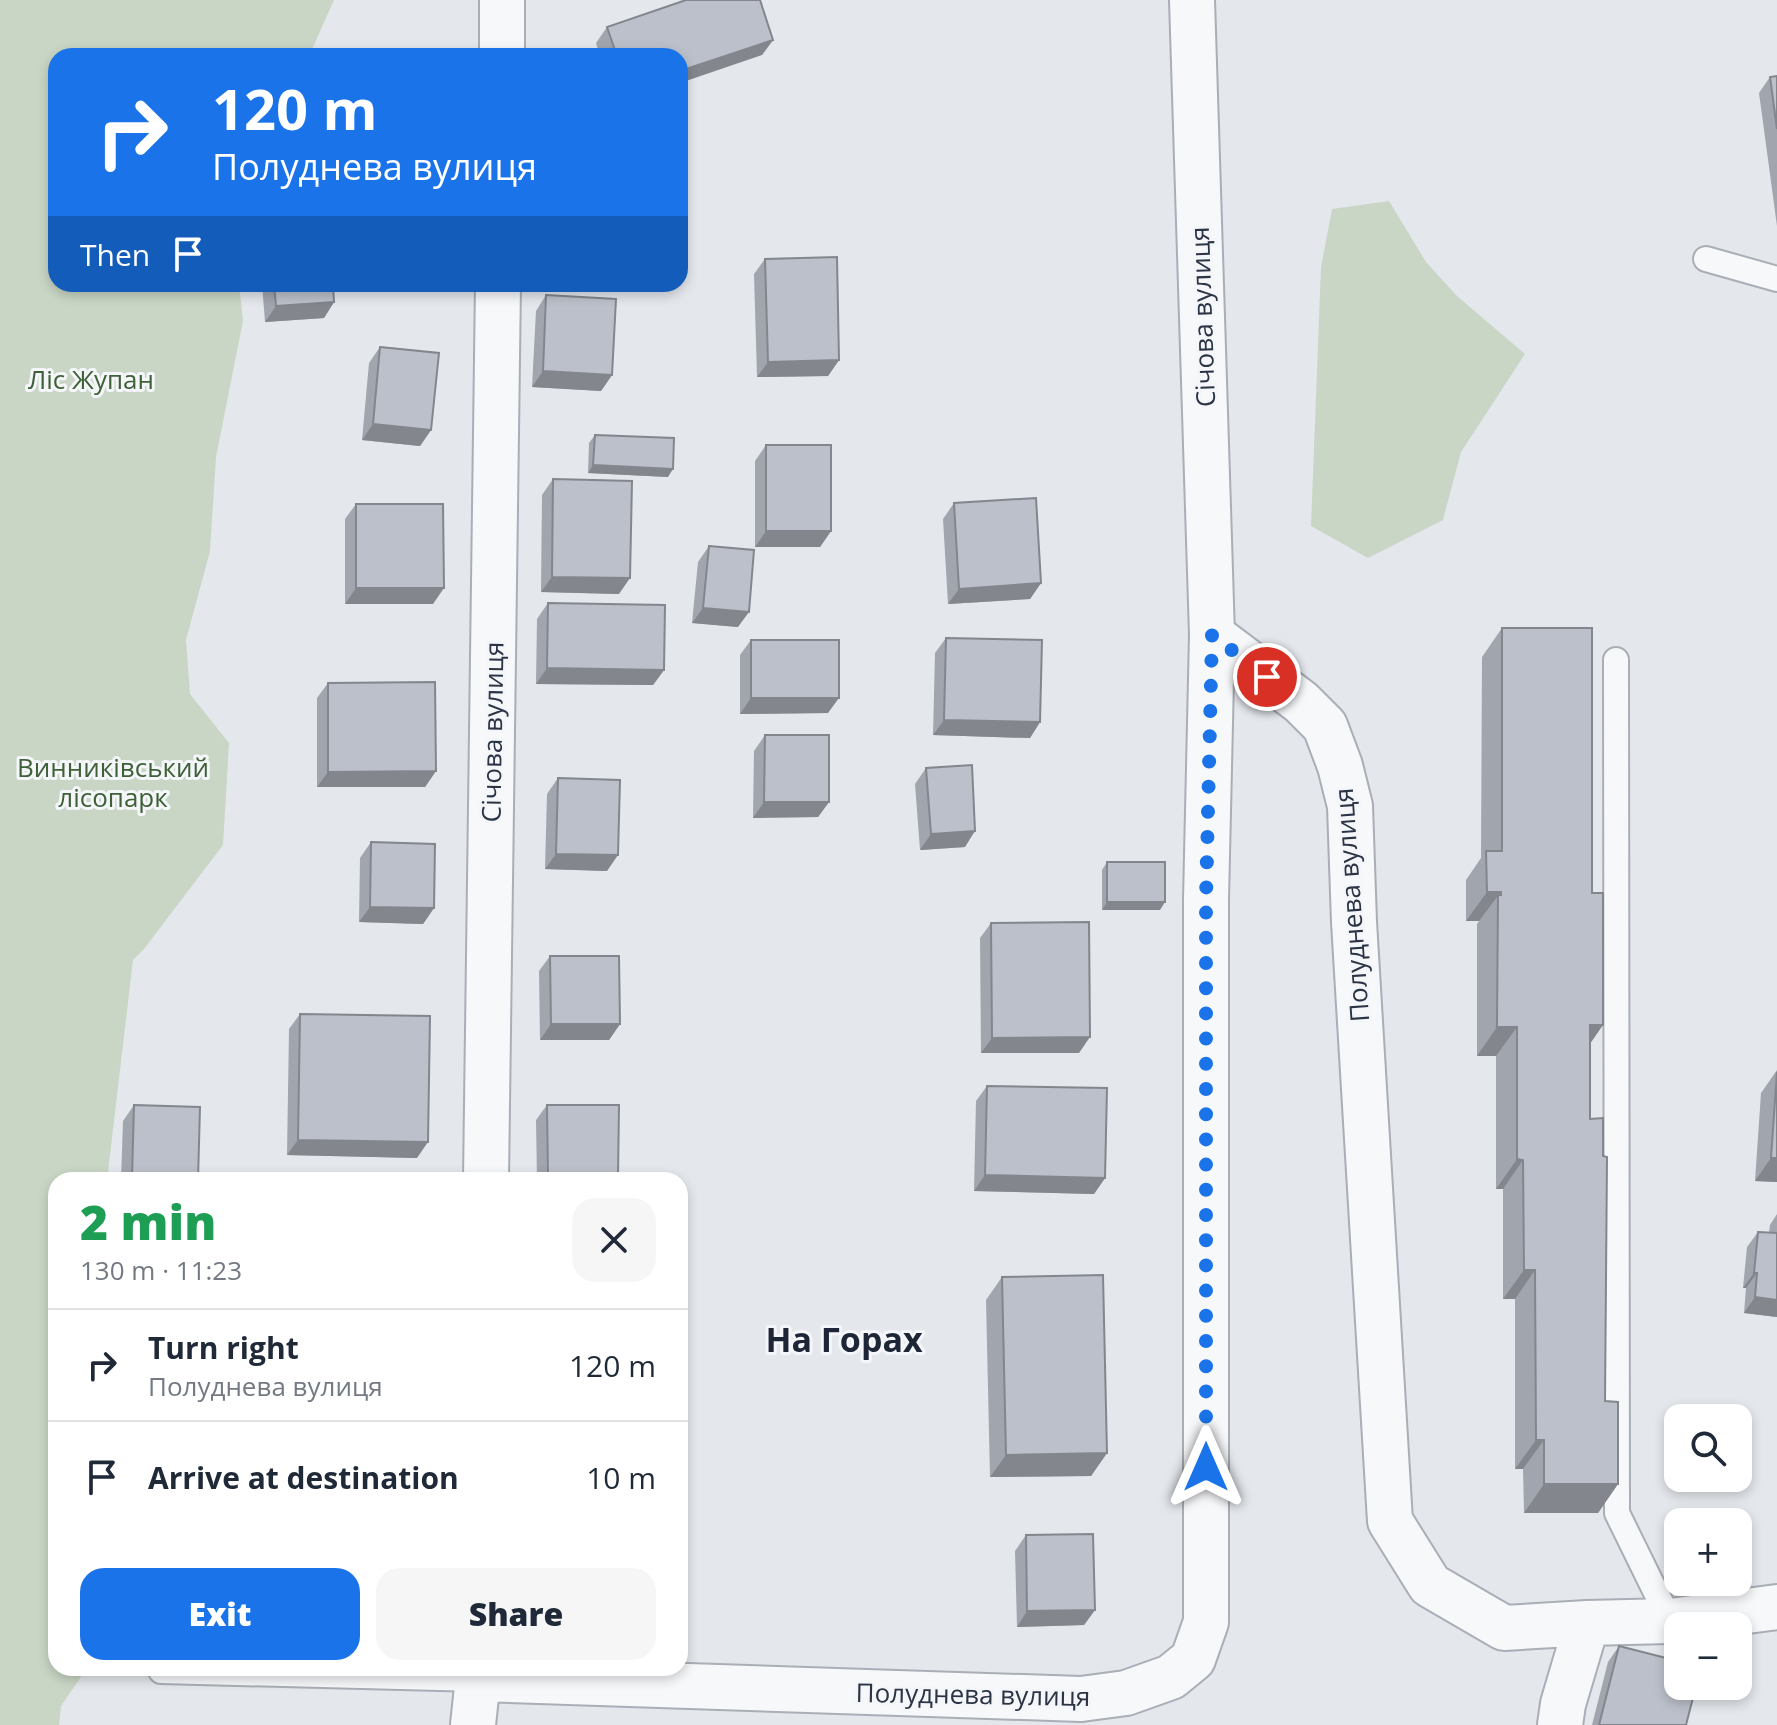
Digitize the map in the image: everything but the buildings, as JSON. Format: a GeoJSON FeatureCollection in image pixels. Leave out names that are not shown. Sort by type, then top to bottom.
{"type":"FeatureCollection","features":[{"type":"Feature","properties":{"kind":"street"},"geometry":{"type":"LineString","coordinates":[[502,0],[502,48]]}},
{"type":"Feature","properties":{"kind":"street","name":"Січова вулиця"},"geometry":{"type":"LineString","coordinates":[[1192,0],[1212,635]]}},
{"type":"Feature","properties":{"kind":"street","name":"Січова вулиця"},"geometry":{"type":"LineString","coordinates":[[486,1172],[498,292]]}},
{"type":"Feature","properties":{"kind":"street","name":"Полуднева вулиця"},"geometry":{"type":"LineString","coordinates":[[1212,635],[1301,702],[1325,726],[1350,806],[1354,922],[1390,1521],[1430,1585],[1504,1628],[1664,1621]]}},
{"type":"Feature","properties":{"kind":"street","name":"Полуднева вулиця"},"geometry":{"type":"LineString","coordinates":[[511,1676],[1079,1712],[1171,1677],[1193,1659],[1206,1622],[1206,900],[1212,635]]}},
{"type":"Feature","properties":{"kind":"street","name":"Полуднева вулиця"},"geometry":{"type":"LineString","coordinates":[[1739,1612],[1777,1607]]}},
{"type":"Feature","properties":{"kind":"street"},"geometry":{"type":"LineString","coordinates":[[1560,1725],[1563,1704],[1587,1623]]}},
{"type":"Feature","properties":{"kind":"street"},"geometry":{"type":"LineString","coordinates":[[473,1725],[479,1676]]}},
{"type":"Feature","properties":{"kind":"lane"},"geometry":{"type":"LineString","coordinates":[[1706,259],[1777,279]]}},
{"type":"Feature","properties":{"kind":"lane"},"geometry":{"type":"LineString","coordinates":[[1616,660],[1617,1513],[1666,1612]]}},
{"type":"Feature","properties":{"kind":"green space","name":"Ліс Жупан"},"geometry":{"type":"Polygon","coordinates":[[[0,0],[334,0],[313,48],[48,48],[48,292],[240,292],[243,321],[216,457],[210,551],[186,640],[190,694],[229,743],[223,845],[133,960],[108,1172],[48,1172],[48,1676],[82,1676],[61,1706],[59,1725],[0,1725],[0,0]]]}},
{"type":"Feature","properties":{"kind":"green space"},"geometry":{"type":"Polygon","coordinates":[[[1389,201],[1426,262],[1457,296],[1525,354],[1461,452],[1443,520],[1368,558],[1311,526],[1321,267],[1332,209],[1389,201]]]}},
{"type":"Feature","properties":{"kind":"district","name":"На Горах"},"geometry":{"type":"Point","coordinates":[844,1339]}},
{"type":"Feature","properties":{"kind":"route"},"geometry":{"type":"LineString","coordinates":[[1206,1467],[1206,900],[1212,635],[1267,677]]}},
{"type":"Feature","properties":{"kind":"park label","name":"Винниківський лісопарк"},"geometry":{"type":"Point","coordinates":[113,782]}}]}
